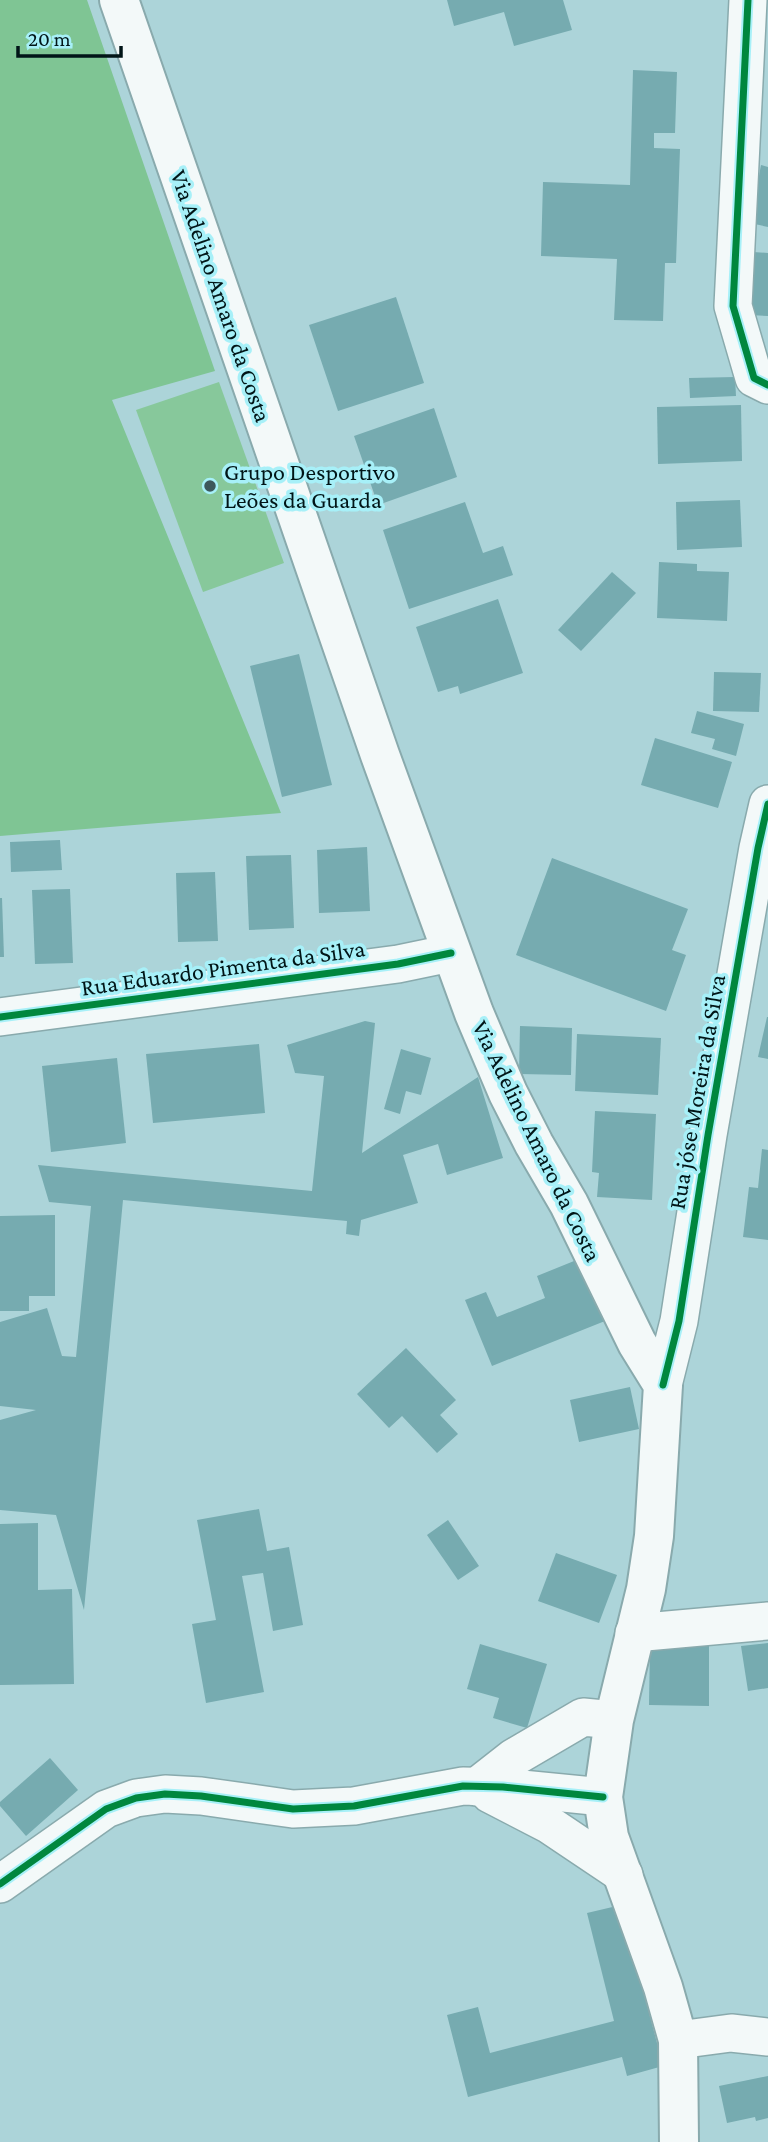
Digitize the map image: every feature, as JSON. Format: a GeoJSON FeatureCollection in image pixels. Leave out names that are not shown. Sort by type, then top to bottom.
{"type":"FeatureCollection","features":[{"type":"Feature","properties":{"kind":"main road","name":"Via Adelino Amaro da Costa"},"geometry":{"type":"LineString","coordinates":[[119,0],[451,953],[508,1093],[569,1204],[637,1343],[663,1385]]}},
{"type":"Feature","properties":{"kind":"main road"},"geometry":{"type":"LineString","coordinates":[[663,1385],[654,1536],[646,1589],[614,1720],[603,1797],[609,1837],[663,1987],[678,2040],[678,2142]]}},
{"type":"Feature","properties":{"kind":"street"},"geometry":{"type":"LineString","coordinates":[[748,0],[733,306],[754,378],[768,385]]}},
{"type":"Feature","properties":{"kind":"street","name":"Rua jóse Moreira da Silva"},"geometry":{"type":"LineString","coordinates":[[663,1385],[679,1321],[708,1135],[768,804]]}},
{"type":"Feature","properties":{"kind":"street","name":"Rua Eduardo Pimenta da Silva"},"geometry":{"type":"LineString","coordinates":[[0,1017],[398,964],[451,953]]}},
{"type":"Feature","properties":{"kind":"street"},"geometry":{"type":"LineString","coordinates":[[634,1633],[768,1622]]}},
{"type":"Feature","properties":{"kind":"street"},"geometry":{"type":"LineString","coordinates":[[476,1787],[513,1758],[583,1717],[614,1720]]}},
{"type":"Feature","properties":{"kind":"street"},"geometry":{"type":"LineString","coordinates":[[0,1884],[106,1809],[136,1798],[165,1794],[189,1795],[293,1809],[354,1806],[463,1786],[503,1787],[603,1797]]}},
{"type":"Feature","properties":{"kind":"street"},"geometry":{"type":"LineString","coordinates":[[476,1787],[548,1824],[624,1875]]}},
{"type":"Feature","properties":{"kind":"street"},"geometry":{"type":"LineString","coordinates":[[678,2040],[731,2033],[768,2037]]}},
{"type":"Feature","properties":{"kind":"green space"},"geometry":{"type":"Polygon","coordinates":[[[0,0],[87,0],[215,371],[112,400],[281,813],[0,836],[0,0]]]}},
{"type":"Feature","properties":{"kind":"green space","name":"Grupo Desportivo Leões da Guarda"},"geometry":{"type":"Polygon","coordinates":[[[219,382],[284,563],[203,592],[136,410],[219,382]]]}},
{"type":"Feature","properties":{"kind":"building"},"geometry":{"type":"Polygon","coordinates":[[[447,0],[563,0],[572,30],[514,46],[504,12],[454,26],[447,0]]]}},
{"type":"Feature","properties":{"kind":"building"},"geometry":{"type":"Polygon","coordinates":[[[633,70],[677,72],[675,133],[654,133],[654,148],[680,149],[676,263],[665,263],[663,321],[614,320],[617,259],[541,256],[543,182],[630,185],[633,70]]]}},
{"type":"Feature","properties":{"kind":"building"},"geometry":{"type":"Polygon","coordinates":[[[761,165],[768,167],[768,227],[750,223],[761,165]]]}},
{"type":"Feature","properties":{"kind":"building"},"geometry":{"type":"Polygon","coordinates":[[[753,252],[768,253],[768,316],[749,315],[753,252]]]}},
{"type":"Feature","properties":{"kind":"building"},"geometry":{"type":"Polygon","coordinates":[[[396,297],[424,383],[338,411],[309,325],[396,297]]]}},
{"type":"Feature","properties":{"kind":"building"},"geometry":{"type":"Polygon","coordinates":[[[735,377],[736,396],[690,398],[689,378],[735,377]]]}},
{"type":"Feature","properties":{"kind":"building"},"geometry":{"type":"Polygon","coordinates":[[[741,405],[742,461],[658,464],[657,407],[741,405]]]}},
{"type":"Feature","properties":{"kind":"building"},"geometry":{"type":"Polygon","coordinates":[[[434,408],[457,477],[378,505],[354,436],[434,408]]]}},
{"type":"Feature","properties":{"kind":"building"},"geometry":{"type":"Polygon","coordinates":[[[740,500],[742,547],[677,550],[676,502],[740,500]]]}},
{"type":"Feature","properties":{"kind":"building"},"geometry":{"type":"Polygon","coordinates":[[[465,502],[483,553],[503,546],[513,575],[409,609],[383,530],[465,502]]]}},
{"type":"Feature","properties":{"kind":"building"},"geometry":{"type":"Polygon","coordinates":[[[659,562],[697,564],[697,571],[729,572],[727,621],[657,618],[659,562]]]}},
{"type":"Feature","properties":{"kind":"building"},"geometry":{"type":"Polygon","coordinates":[[[612,572],[636,593],[581,651],[558,630],[612,572]]]}},
{"type":"Feature","properties":{"kind":"building"},"geometry":{"type":"Polygon","coordinates":[[[498,599],[523,673],[460,694],[458,686],[438,692],[416,627],[498,599]]]}},
{"type":"Feature","properties":{"kind":"building"},"geometry":{"type":"Polygon","coordinates":[[[299,654],[332,785],[282,797],[250,666],[299,654]]]}},
{"type":"Feature","properties":{"kind":"building"},"geometry":{"type":"Polygon","coordinates":[[[714,672],[761,673],[759,712],[713,711],[714,672]]]}},
{"type":"Feature","properties":{"kind":"building"},"geometry":{"type":"Polygon","coordinates":[[[697,711],[744,724],[736,756],[712,749],[715,739],[691,733],[697,711]]]}},
{"type":"Feature","properties":{"kind":"building"},"geometry":{"type":"Polygon","coordinates":[[[655,738],[732,762],[718,808],[641,785],[655,738]]]}},
{"type":"Feature","properties":{"kind":"building"},"geometry":{"type":"Polygon","coordinates":[[[60,840],[62,870],[11,872],[10,842],[60,840]]]}},
{"type":"Feature","properties":{"kind":"building"},"geometry":{"type":"Polygon","coordinates":[[[367,847],[370,911],[319,913],[317,850],[367,847]]]}},
{"type":"Feature","properties":{"kind":"building"},"geometry":{"type":"Polygon","coordinates":[[[291,855],[294,928],[249,930],[246,856],[291,855]]]}},
{"type":"Feature","properties":{"kind":"building"},"geometry":{"type":"Polygon","coordinates":[[[552,858],[688,909],[672,950],[686,955],[666,1011],[516,955],[552,858]]]}},
{"type":"Feature","properties":{"kind":"building"},"geometry":{"type":"Polygon","coordinates":[[[215,872],[218,941],[178,942],[176,873],[215,872]]]}},
{"type":"Feature","properties":{"kind":"building"},"geometry":{"type":"Polygon","coordinates":[[[70,889],[73,963],[35,964],[32,890],[70,889]]]}},
{"type":"Feature","properties":{"kind":"building"},"geometry":{"type":"Polygon","coordinates":[[[2,898],[4,957],[0,957],[2,898]]]}},
{"type":"Feature","properties":{"kind":"building"},"geometry":{"type":"Polygon","coordinates":[[[768,1017],[768,1059],[758,1057],[768,1017]]]}},
{"type":"Feature","properties":{"kind":"building"},"geometry":{"type":"Polygon","coordinates":[[[365,1021],[375,1023],[362,1153],[478,1077],[503,1158],[447,1175],[438,1144],[403,1155],[418,1203],[361,1220],[359,1236],[346,1234],[347,1221],[123,1200],[84,1610],[56,1515],[0,1510],[0,1420],[36,1410],[0,1406],[0,1322],[47,1308],[62,1356],[76,1357],[91,1206],[49,1202],[38,1165],[312,1191],[324,1076],[295,1073],[287,1045],[365,1021]]]}},
{"type":"Feature","properties":{"kind":"building"},"geometry":{"type":"Polygon","coordinates":[[[520,1026],[572,1028],[571,1075],[519,1074],[520,1026]]]}},
{"type":"Feature","properties":{"kind":"building"},"geometry":{"type":"Polygon","coordinates":[[[577,1034],[661,1038],[658,1095],[575,1091],[577,1034]]]}},
{"type":"Feature","properties":{"kind":"building"},"geometry":{"type":"Polygon","coordinates":[[[259,1044],[265,1113],[153,1123],[146,1054],[259,1044]]]}},
{"type":"Feature","properties":{"kind":"building"},"geometry":{"type":"Polygon","coordinates":[[[401,1049],[431,1058],[421,1095],[406,1091],[400,1114],[384,1109],[401,1049]]]}},
{"type":"Feature","properties":{"kind":"building"},"geometry":{"type":"Polygon","coordinates":[[[117,1058],[126,1143],[51,1152],[42,1066],[117,1058]]]}},
{"type":"Feature","properties":{"kind":"building"},"geometry":{"type":"Polygon","coordinates":[[[595,1111],[656,1114],[652,1200],[597,1197],[599,1173],[592,1172],[595,1111]]]}},
{"type":"Feature","properties":{"kind":"building"},"geometry":{"type":"Polygon","coordinates":[[[762,1149],[768,1150],[768,1240],[743,1237],[749,1187],[758,1188],[762,1149]]]}},
{"type":"Feature","properties":{"kind":"building"},"geometry":{"type":"Polygon","coordinates":[[[55,1215],[55,1296],[29,1296],[29,1311],[0,1311],[0,1216],[55,1215]]]}},
{"type":"Feature","properties":{"kind":"building"},"geometry":{"type":"Polygon","coordinates":[[[579,1259],[605,1321],[492,1366],[465,1300],[486,1292],[497,1317],[545,1298],[537,1276],[579,1259]]]}},
{"type":"Feature","properties":{"kind":"building"},"geometry":{"type":"Polygon","coordinates":[[[406,1348],[456,1400],[440,1415],[458,1434],[437,1453],[402,1416],[389,1428],[357,1394],[406,1348]]]}},
{"type":"Feature","properties":{"kind":"building"},"geometry":{"type":"Polygon","coordinates":[[[630,1387],[639,1429],[579,1442],[570,1400],[630,1387]]]}},
{"type":"Feature","properties":{"kind":"building"},"geometry":{"type":"Polygon","coordinates":[[[259,1509],[267,1551],[289,1547],[303,1625],[273,1631],[263,1573],[242,1576],[264,1692],[206,1703],[192,1624],[216,1620],[197,1520],[259,1509]]]}},
{"type":"Feature","properties":{"kind":"building"},"geometry":{"type":"Polygon","coordinates":[[[448,1520],[479,1566],[458,1580],[427,1535],[448,1520]]]}},
{"type":"Feature","properties":{"kind":"building"},"geometry":{"type":"Polygon","coordinates":[[[38,1523],[38,1590],[72,1589],[74,1684],[0,1685],[0,1524],[38,1523]]]}},
{"type":"Feature","properties":{"kind":"building"},"geometry":{"type":"Polygon","coordinates":[[[556,1553],[617,1575],[599,1623],[538,1601],[556,1553]]]}},
{"type":"Feature","properties":{"kind":"building"},"geometry":{"type":"Polygon","coordinates":[[[768,1643],[768,1688],[748,1691],[741,1646],[768,1643]]]}},
{"type":"Feature","properties":{"kind":"building"},"geometry":{"type":"Polygon","coordinates":[[[480,1644],[547,1664],[527,1728],[493,1718],[499,1698],[467,1689],[480,1644]]]}},
{"type":"Feature","properties":{"kind":"building"},"geometry":{"type":"Polygon","coordinates":[[[650,1644],[709,1645],[709,1706],[649,1705],[650,1644]]]}},
{"type":"Feature","properties":{"kind":"building"},"geometry":{"type":"Polygon","coordinates":[[[50,1758],[78,1790],[26,1836],[0,1806],[0,1802],[50,1758]]]}},
{"type":"Feature","properties":{"kind":"building"},"geometry":{"type":"Polygon","coordinates":[[[621,1905],[663,2066],[627,2076],[622,2057],[468,2097],[447,2015],[478,2007],[490,2053],[614,2021],[587,1913],[621,1905]]]}},
{"type":"Feature","properties":{"kind":"building"},"geometry":{"type":"Polygon","coordinates":[[[768,2076],[768,2118],[756,2121],[755,2117],[727,2123],[719,2086],[768,2076]]]}},
{"type":"Feature","properties":{"kind":"cycle path"},"geometry":{"type":"LineString","coordinates":[[748,0],[733,306],[754,378],[768,385]]}},
{"type":"Feature","properties":{"kind":"cycle path"},"geometry":{"type":"LineString","coordinates":[[663,1385],[679,1321],[708,1135],[768,804]]}},
{"type":"Feature","properties":{"kind":"cycle path"},"geometry":{"type":"LineString","coordinates":[[0,1017],[398,964],[451,953]]}},
{"type":"Feature","properties":{"kind":"cycle path"},"geometry":{"type":"LineString","coordinates":[[0,1884],[106,1809],[136,1798],[165,1794],[201,1796],[293,1809],[354,1806],[463,1786],[503,1787],[603,1797]]}},
{"type":"Feature","properties":{"kind":"place","name":"Grupo Desportivo Leões da Guarda"},"geometry":{"type":"Point","coordinates":[210,486]}}]}
